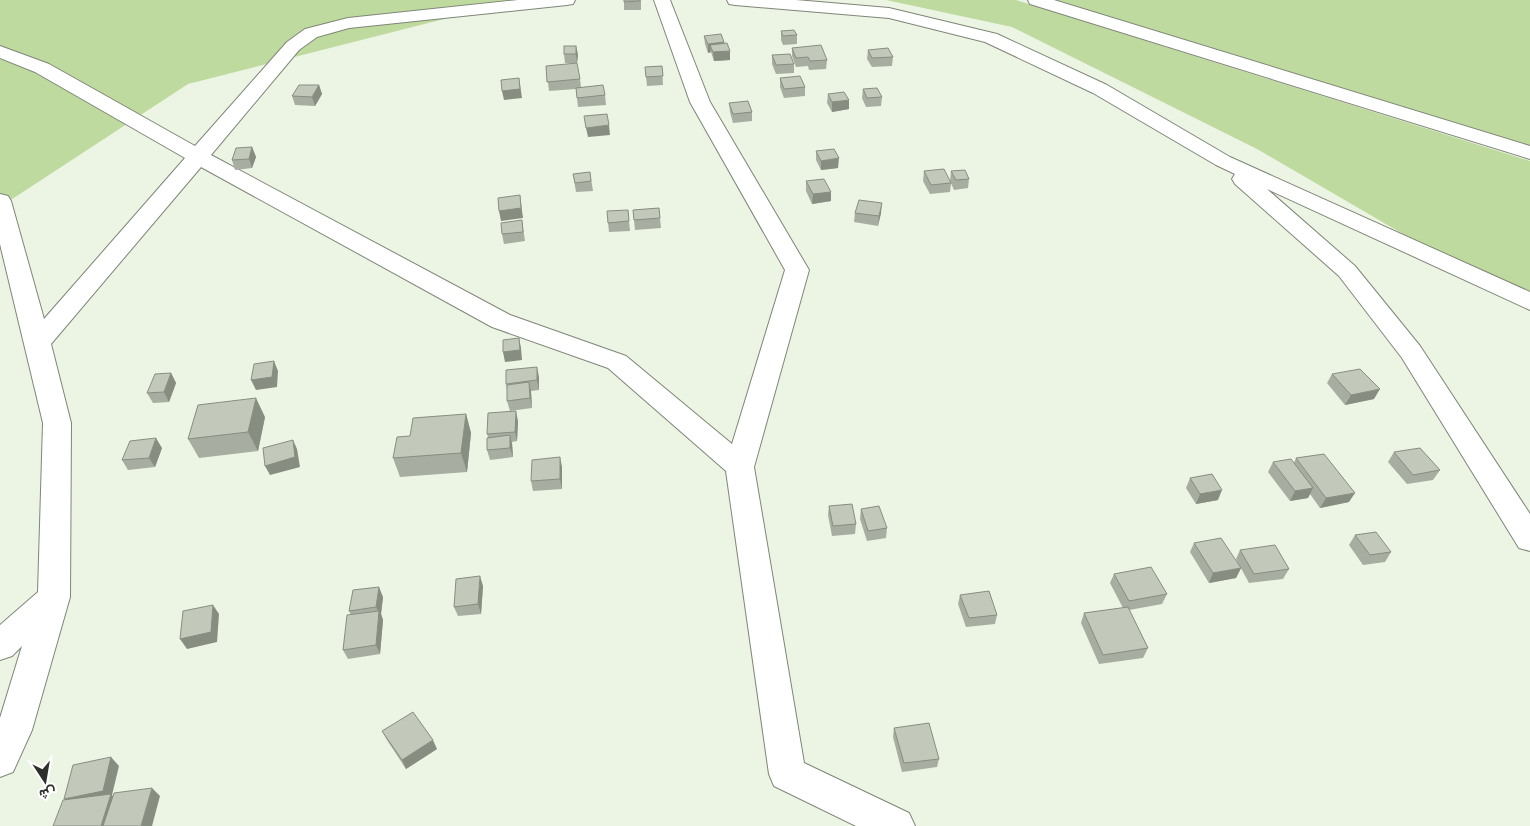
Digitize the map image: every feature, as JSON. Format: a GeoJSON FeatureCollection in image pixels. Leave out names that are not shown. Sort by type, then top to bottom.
{"type":"FeatureCollection","features":[{"type":"Feature","properties":{"kind":"street"},"geometry":{"type":"LineString","coordinates":[[38,343],[293,46],[311,32],[348,23],[567,0]]}},
{"type":"Feature","properties":{"kind":"street"},"geometry":{"type":"LineString","coordinates":[[662,0],[700,102],[797,270],[740,467],[787,774],[896,826]]}},
{"type":"Feature","properties":{"kind":"street"},"geometry":{"type":"LineString","coordinates":[[735,0],[889,14],[991,38],[1100,89],[1223,161],[1466,270],[1530,302]]}},
{"type":"Feature","properties":{"kind":"street"},"geometry":{"type":"LineString","coordinates":[[1036,0],[1530,153]]}},
{"type":"Feature","properties":{"kind":"street"},"geometry":{"type":"LineString","coordinates":[[0,51],[42,68],[197,156],[501,321],[616,362],[740,467]]}},
{"type":"Feature","properties":{"kind":"street"},"geometry":{"type":"LineString","coordinates":[[1223,161],[1347,271],[1411,352],[1530,539]]}},
{"type":"Feature","properties":{"kind":"street"},"geometry":{"type":"LineString","coordinates":[[0,201],[57,423],[54,597],[14,730],[0,760]]}},
{"type":"Feature","properties":{"kind":"street"},"geometry":{"type":"LineString","coordinates":[[0,646],[54,597]]}},
{"type":"Feature","properties":{"kind":"green space"},"geometry":{"type":"Polygon","coordinates":[[[0,0],[519,0],[188,84],[0,207],[0,0]]]}},
{"type":"Feature","properties":{"kind":"green space"},"geometry":{"type":"Polygon","coordinates":[[[886,0],[1016,0],[1530,161],[1530,308],[1257,149],[1012,27],[886,0]]]}},
{"type":"Feature","properties":{"kind":"green space"},"geometry":{"type":"Polygon","coordinates":[[[1053,0],[1530,0],[1530,148],[1053,0]]]}},
{"type":"Feature","properties":{"kind":"building"},"geometry":{"type":"Polygon","coordinates":[[[624,0],[640,0],[640,1],[624,2],[624,0]]]}},
{"type":"Feature","properties":{"kind":"building"},"geometry":{"type":"Polygon","coordinates":[[[794,30],[797,35],[783,36],[781,31],[794,30]]]}},
{"type":"Feature","properties":{"kind":"building"},"geometry":{"type":"Polygon","coordinates":[[[721,34],[724,42],[708,44],[704,36],[721,34]]]}},
{"type":"Feature","properties":{"kind":"building"},"geometry":{"type":"Polygon","coordinates":[[[727,43],[730,51],[713,52],[710,45],[727,43]]]}},
{"type":"Feature","properties":{"kind":"building"},"geometry":{"type":"Polygon","coordinates":[[[821,45],[827,60],[810,61],[808,57],[796,58],[792,48],[821,45]]]}},
{"type":"Feature","properties":{"kind":"building"},"geometry":{"type":"Polygon","coordinates":[[[564,46],[576,46],[576,54],[564,54],[564,46]]]}},
{"type":"Feature","properties":{"kind":"building"},"geometry":{"type":"Polygon","coordinates":[[[888,48],[893,57],[872,58],[868,50],[888,48]]]}},
{"type":"Feature","properties":{"kind":"building"},"geometry":{"type":"Polygon","coordinates":[[[790,54],[794,64],[776,65],[772,55],[790,54]]]}},
{"type":"Feature","properties":{"kind":"building"},"geometry":{"type":"Polygon","coordinates":[[[577,63],[580,79],[547,82],[546,66],[577,63]]]}},
{"type":"Feature","properties":{"kind":"building"},"geometry":{"type":"Polygon","coordinates":[[[662,66],[663,76],[646,77],[645,67],[662,66]]]}},
{"type":"Feature","properties":{"kind":"building"},"geometry":{"type":"Polygon","coordinates":[[[800,76],[805,87],[784,89],[780,78],[800,76]]]}},
{"type":"Feature","properties":{"kind":"building"},"geometry":{"type":"Polygon","coordinates":[[[519,78],[520,89],[502,91],[501,80],[519,78]]]}},
{"type":"Feature","properties":{"kind":"building"},"geometry":{"type":"Polygon","coordinates":[[[299,85],[319,85],[312,97],[292,96],[299,85]]]}},
{"type":"Feature","properties":{"kind":"building"},"geometry":{"type":"Polygon","coordinates":[[[603,85],[605,95],[577,98],[576,88],[603,85]]]}},
{"type":"Feature","properties":{"kind":"building"},"geometry":{"type":"Polygon","coordinates":[[[877,88],[882,97],[867,98],[863,89],[877,88]]]}},
{"type":"Feature","properties":{"kind":"building"},"geometry":{"type":"Polygon","coordinates":[[[844,92],[849,100],[832,102],[828,94],[844,92]]]}},
{"type":"Feature","properties":{"kind":"building"},"geometry":{"type":"Polygon","coordinates":[[[748,101],[752,112],[733,114],[729,103],[748,101]]]}},
{"type":"Feature","properties":{"kind":"building"},"geometry":{"type":"Polygon","coordinates":[[[607,114],[609,125],[586,128],[584,116],[607,114]]]}},
{"type":"Feature","properties":{"kind":"building"},"geometry":{"type":"Polygon","coordinates":[[[252,147],[249,159],[232,160],[236,148],[252,147]]]}},
{"type":"Feature","properties":{"kind":"building"},"geometry":{"type":"Polygon","coordinates":[[[834,149],[839,158],[821,161],[816,151],[834,149]]]}},
{"type":"Feature","properties":{"kind":"building"},"geometry":{"type":"Polygon","coordinates":[[[944,169],[951,183],[931,185],[924,171],[944,169]]]}},
{"type":"Feature","properties":{"kind":"building"},"geometry":{"type":"Polygon","coordinates":[[[965,170],[969,179],[956,180],[951,171],[965,170]]]}},
{"type":"Feature","properties":{"kind":"building"},"geometry":{"type":"Polygon","coordinates":[[[590,172],[591,181],[575,183],[573,174],[590,172]]]}},
{"type":"Feature","properties":{"kind":"building"},"geometry":{"type":"Polygon","coordinates":[[[824,179],[831,192],[813,194],[806,181],[824,179]]]}},
{"type":"Feature","properties":{"kind":"building"},"geometry":{"type":"Polygon","coordinates":[[[520,195],[521,208],[499,211],[498,198],[520,195]]]}},
{"type":"Feature","properties":{"kind":"building"},"geometry":{"type":"Polygon","coordinates":[[[859,200],[882,203],[879,216],[855,213],[859,200]]]}},
{"type":"Feature","properties":{"kind":"building"},"geometry":{"type":"Polygon","coordinates":[[[659,208],[660,218],[634,220],[633,210],[659,208]]]}},
{"type":"Feature","properties":{"kind":"building"},"geometry":{"type":"Polygon","coordinates":[[[628,210],[629,221],[608,223],[607,211],[628,210]]]}},
{"type":"Feature","properties":{"kind":"building"},"geometry":{"type":"Polygon","coordinates":[[[522,220],[523,232],[502,234],[501,223],[522,220]]]}},
{"type":"Feature","properties":{"kind":"building"},"geometry":{"type":"Polygon","coordinates":[[[519,338],[520,350],[503,352],[503,340],[519,338]]]}},
{"type":"Feature","properties":{"kind":"building"},"geometry":{"type":"Polygon","coordinates":[[[274,361],[272,377],[251,380],[254,364],[274,361]]]}},
{"type":"Feature","properties":{"kind":"building"},"geometry":{"type":"Polygon","coordinates":[[[537,367],[537,380],[506,384],[506,370],[537,367]]]}},
{"type":"Feature","properties":{"kind":"building"},"geometry":{"type":"Polygon","coordinates":[[[1360,369],[1380,389],[1351,395],[1332,374],[1360,369]]]}},
{"type":"Feature","properties":{"kind":"building"},"geometry":{"type":"Polygon","coordinates":[[[171,373],[164,392],[147,393],[155,374],[171,373]]]}},
{"type":"Feature","properties":{"kind":"building"},"geometry":{"type":"Polygon","coordinates":[[[529,382],[530,398],[507,401],[507,385],[529,382]]]}},
{"type":"Feature","properties":{"kind":"building"},"geometry":{"type":"Polygon","coordinates":[[[256,398],[248,432],[188,439],[198,405],[256,398]]]}},
{"type":"Feature","properties":{"kind":"building"},"geometry":{"type":"Polygon","coordinates":[[[516,411],[515,432],[487,434],[488,413],[516,411]]]}},
{"type":"Feature","properties":{"kind":"building"},"geometry":{"type":"Polygon","coordinates":[[[466,414],[461,453],[393,458],[397,437],[410,436],[413,418],[466,414]]]}},
{"type":"Feature","properties":{"kind":"building"},"geometry":{"type":"Polygon","coordinates":[[[510,435],[510,448],[487,450],[487,438],[510,435]]]}},
{"type":"Feature","properties":{"kind":"building"},"geometry":{"type":"Polygon","coordinates":[[[156,438],[149,458],[122,460],[130,441],[156,438]]]}},
{"type":"Feature","properties":{"kind":"building"},"geometry":{"type":"Polygon","coordinates":[[[293,440],[295,457],[265,466],[263,448],[293,440]]]}},
{"type":"Feature","properties":{"kind":"building"},"geometry":{"type":"Polygon","coordinates":[[[1420,448],[1440,470],[1413,475],[1394,452],[1420,448]]]}},
{"type":"Feature","properties":{"kind":"building"},"geometry":{"type":"Polygon","coordinates":[[[1324,454],[1355,493],[1326,498],[1296,458],[1324,454]]]}},
{"type":"Feature","properties":{"kind":"building"},"geometry":{"type":"Polygon","coordinates":[[[560,457],[560,479],[531,481],[532,460],[560,457]]]}},
{"type":"Feature","properties":{"kind":"building"},"geometry":{"type":"Polygon","coordinates":[[[1291,459],[1313,488],[1295,491],[1273,462],[1291,459]]]}},
{"type":"Feature","properties":{"kind":"building"},"geometry":{"type":"Polygon","coordinates":[[[1212,474],[1222,490],[1200,494],[1190,478],[1212,474]]]}},
{"type":"Feature","properties":{"kind":"building"},"geometry":{"type":"Polygon","coordinates":[[[852,504],[856,524],[833,526],[829,506],[852,504]]]}},
{"type":"Feature","properties":{"kind":"building"},"geometry":{"type":"Polygon","coordinates":[[[879,506],[887,528],[868,531],[861,509],[879,506]]]}},
{"type":"Feature","properties":{"kind":"building"},"geometry":{"type":"Polygon","coordinates":[[[1376,532],[1391,552],[1370,555],[1355,535],[1376,532]]]}},
{"type":"Feature","properties":{"kind":"building"},"geometry":{"type":"Polygon","coordinates":[[[1221,538],[1241,568],[1213,573],[1194,543],[1221,538]]]}},
{"type":"Feature","properties":{"kind":"building"},"geometry":{"type":"Polygon","coordinates":[[[1275,545],[1289,569],[1254,574],[1240,550],[1275,545]]]}},
{"type":"Feature","properties":{"kind":"building"},"geometry":{"type":"Polygon","coordinates":[[[1151,567],[1167,594],[1129,601],[1114,574],[1151,567]]]}},
{"type":"Feature","properties":{"kind":"building"},"geometry":{"type":"Polygon","coordinates":[[[480,576],[478,604],[454,607],[456,579],[480,576]]]}},
{"type":"Feature","properties":{"kind":"building"},"geometry":{"type":"Polygon","coordinates":[[[379,587],[376,607],[349,611],[353,590],[379,587]]]}},
{"type":"Feature","properties":{"kind":"building"},"geometry":{"type":"Polygon","coordinates":[[[989,591],[997,615],[969,618],[960,595],[989,591]]]}},
{"type":"Feature","properties":{"kind":"building"},"geometry":{"type":"Polygon","coordinates":[[[213,605],[211,632],[180,639],[183,611],[213,605]]]}},
{"type":"Feature","properties":{"kind":"building"},"geometry":{"type":"Polygon","coordinates":[[[1128,607],[1148,648],[1103,655],[1084,613],[1128,607]]]}},
{"type":"Feature","properties":{"kind":"building"},"geometry":{"type":"Polygon","coordinates":[[[379,611],[376,645],[343,650],[347,615],[379,611]]]}},
{"type":"Feature","properties":{"kind":"building"},"geometry":{"type":"Polygon","coordinates":[[[413,712],[433,740],[402,760],[382,731],[413,712]]]}},
{"type":"Feature","properties":{"kind":"building"},"geometry":{"type":"Polygon","coordinates":[[[929,723],[939,759],[904,763],[894,728],[929,723]]]}},
{"type":"Feature","properties":{"kind":"building"},"geometry":{"type":"Polygon","coordinates":[[[111,757],[103,791],[64,799],[73,765],[111,757]]]}},
{"type":"Feature","properties":{"kind":"building"},"geometry":{"type":"Polygon","coordinates":[[[152,788],[141,826],[103,826],[114,793],[152,788]]]}},
{"type":"Feature","properties":{"kind":"building"},"geometry":{"type":"Polygon","coordinates":[[[111,794],[101,826],[53,826],[63,800],[111,794]]]}}]}
